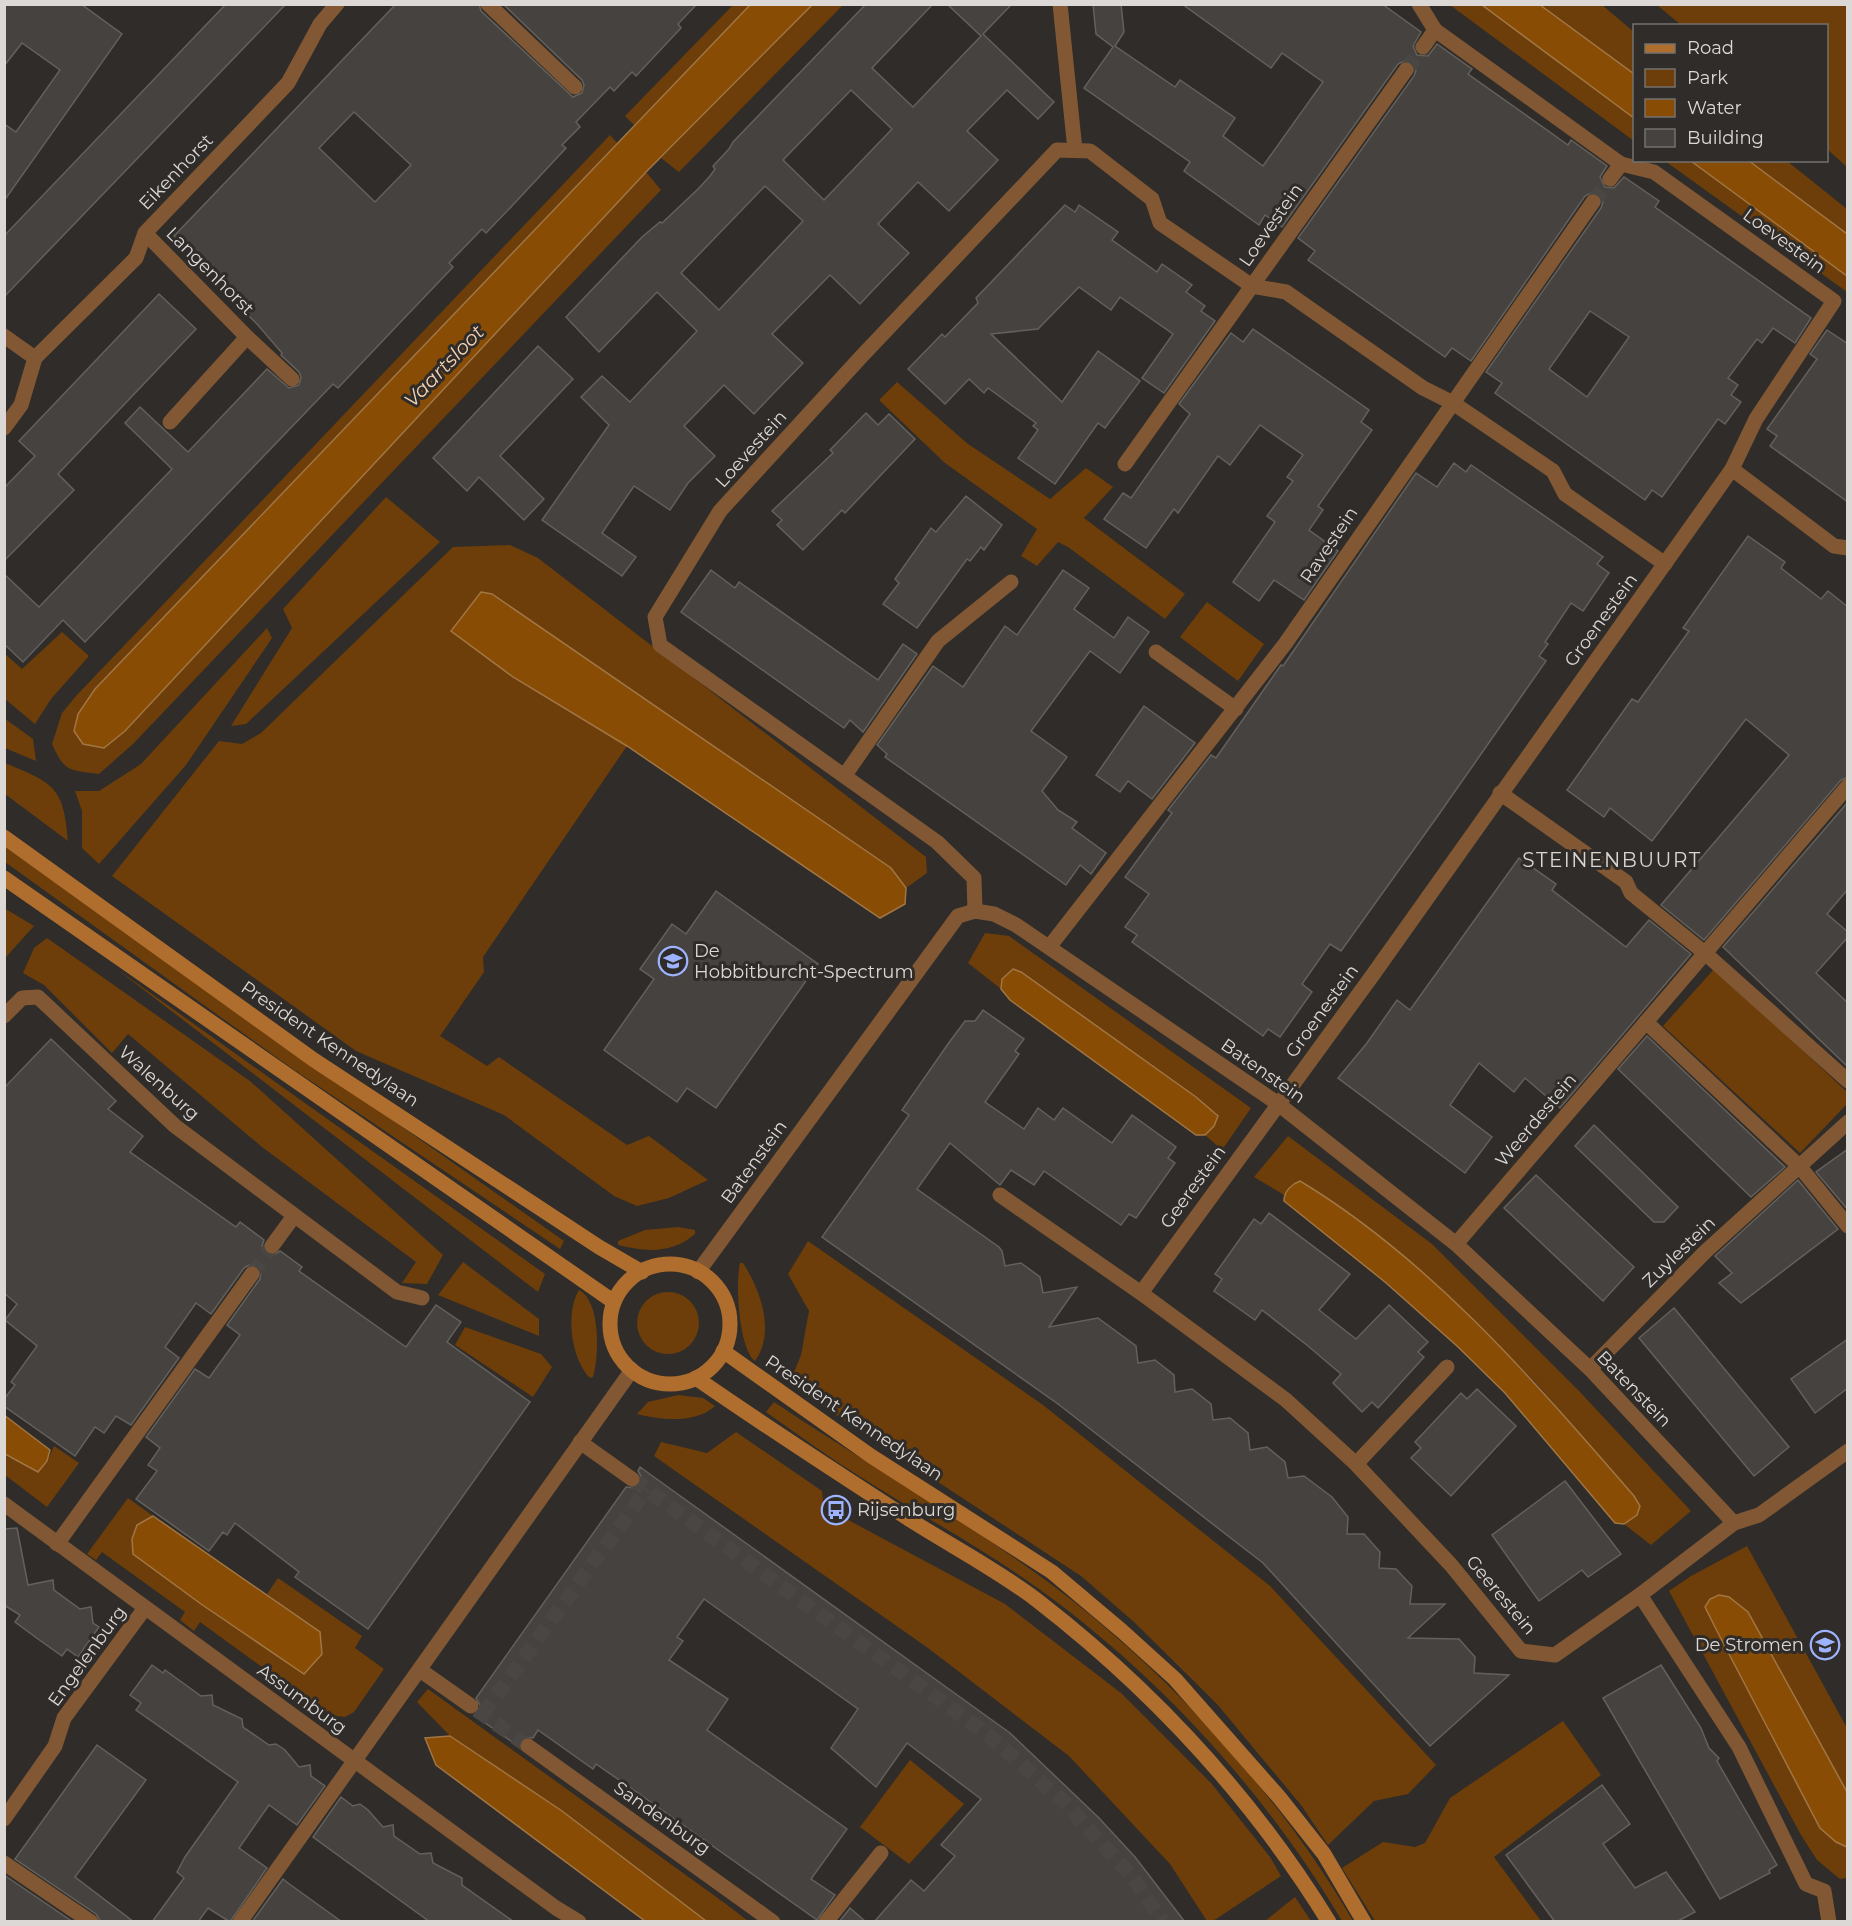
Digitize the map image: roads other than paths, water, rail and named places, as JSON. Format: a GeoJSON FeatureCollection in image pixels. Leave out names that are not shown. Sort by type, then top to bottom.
{"type":"FeatureCollection","features":[{"type":"Feature","properties":{"kind":"street","name":"Eikenhorst"},"geometry":{"type":"LineString","coordinates":[[35,358],[136,258],[145,233],[288,83],[320,24],[338,4]]}},
{"type":"Feature","properties":{"kind":"street"},"geometry":{"type":"LineString","coordinates":[[488,4],[575,87]]}},
{"type":"Feature","properties":{"kind":"street"},"geometry":{"type":"LineString","coordinates":[[1060,4],[1075,150]]}},
{"type":"Feature","properties":{"kind":"street","name":"Loevestein"},"geometry":{"type":"LineString","coordinates":[[1419,4],[1435,30],[1621,164],[1654,172],[1834,301],[1756,418]]}},
{"type":"Feature","properties":{"kind":"street"},"geometry":{"type":"LineString","coordinates":[[1423,47],[1435,30]]}},
{"type":"Feature","properties":{"kind":"street","name":"Loevestein"},"geometry":{"type":"LineString","coordinates":[[1125,464],[1406,70]]}},
{"type":"Feature","properties":{"kind":"street","name":"Loevestein"},"geometry":{"type":"LineString","coordinates":[[975,911],[974,878],[937,842],[660,645],[655,617],[720,511],[860,358],[1057,150],[1090,151],[1152,199],[1161,223],[1252,286],[1286,292],[1423,388],[1453,403],[1553,471],[1565,494],[1665,564]]}},
{"type":"Feature","properties":{"kind":"street"},"geometry":{"type":"LineString","coordinates":[[1610,179],[1621,164]]}},
{"type":"Feature","properties":{"kind":"street"},"geometry":{"type":"LineString","coordinates":[[1453,403],[1593,202]]}},
{"type":"Feature","properties":{"kind":"street","name":"Langenhorst"},"geometry":{"type":"LineString","coordinates":[[145,233],[247,337],[292,379]]}},
{"type":"Feature","properties":{"kind":"street"},"geometry":{"type":"LineString","coordinates":[[4,336],[35,358],[21,405],[4,428]]}},
{"type":"Feature","properties":{"kind":"street","name":"Langenhorst"},"geometry":{"type":"LineString","coordinates":[[170,422],[247,337]]}},
{"type":"Feature","properties":{"kind":"street","name":"Ravestein"},"geometry":{"type":"LineString","coordinates":[[1050,946],[1286,644],[1369,521],[1453,403]]}},
{"type":"Feature","properties":{"kind":"street","name":"Groenestein"},"geometry":{"type":"LineString","coordinates":[[1277,1103],[1372,976],[1732,469],[1756,418]]}},
{"type":"Feature","properties":{"kind":"street"},"geometry":{"type":"LineString","coordinates":[[1732,469],[1834,546],[1848,548]]}},
{"type":"Feature","properties":{"kind":"street"},"geometry":{"type":"LineString","coordinates":[[845,775],[938,641],[1011,582]]}},
{"type":"Feature","properties":{"kind":"street"},"geometry":{"type":"LineString","coordinates":[[1156,652],[1236,709]]}},
{"type":"Feature","properties":{"kind":"street","name":"Weerdestein"},"geometry":{"type":"LineString","coordinates":[[1456,1244],[1848,786]]}},
{"type":"Feature","properties":{"kind":"street"},"geometry":{"type":"LineString","coordinates":[[1500,793],[1626,882],[1631,893],[1706,954],[1848,1081]]}},
{"type":"Feature","properties":{"kind":"street","name":"President Kennedylaan"},"geometry":{"type":"LineString","coordinates":[[4,837],[314,1060],[593,1243],[642,1272]]}},
{"type":"Feature","properties":{"kind":"street"},"geometry":{"type":"LineString","coordinates":[[4,878],[614,1302]]}},
{"type":"Feature","properties":{"kind":"street","name":"Batenstein"},"geometry":{"type":"LineString","coordinates":[[698,1272],[958,916],[975,911],[994,914],[1050,946],[1277,1103],[1456,1244],[1590,1369],[1734,1523]]}},
{"type":"Feature","properties":{"kind":"street","name":"Walenburg"},"geometry":{"type":"LineString","coordinates":[[4,1016],[22,998],[38,997],[175,1126],[397,1292],[422,1298]]}},
{"type":"Feature","properties":{"kind":"street"},"geometry":{"type":"LineString","coordinates":[[1646,1022],[1800,1167],[1848,1226]]}},
{"type":"Feature","properties":{"kind":"street","name":"Geerestein"},"geometry":{"type":"LineString","coordinates":[[1141,1293],[1277,1103]]}},
{"type":"Feature","properties":{"kind":"street","name":"Zuylestein"},"geometry":{"type":"LineString","coordinates":[[1590,1369],[1706,1252],[1848,1122]]}},
{"type":"Feature","properties":{"kind":"street","name":"Geerestein"},"geometry":{"type":"LineString","coordinates":[[1000,1195],[1141,1293],[1286,1400],[1356,1464],[1451,1565],[1521,1651],[1555,1655],[1640,1595],[1734,1523]]}},
{"type":"Feature","properties":{"kind":"street"},"geometry":{"type":"LineString","coordinates":[[272,1246],[294,1216]]}},
{"type":"Feature","properties":{"kind":"street"},"geometry":{"type":"LineString","coordinates":[[670,1265],[698,1272],[716,1287],[726,1307],[729,1329],[723,1351],[712,1367],[696,1378],[674,1384],[651,1381],[632,1370],[619,1356],[612,1339],[610,1320],[614,1302],[623,1287],[651,1267],[670,1265]]}},
{"type":"Feature","properties":{"kind":"street"},"geometry":{"type":"LineString","coordinates":[[57,1544],[252,1274]]}},
{"type":"Feature","properties":{"kind":"street","name":"President Kennedylaan"},"geometry":{"type":"LineString","coordinates":[[723,1351],[871,1456],[1052,1572],[1122,1631],[1175,1679],[1273,1789],[1324,1854],[1364,1922]]}},
{"type":"Feature","properties":{"kind":"street"},"geometry":{"type":"LineString","coordinates":[[1356,1464],[1447,1367]]}},
{"type":"Feature","properties":{"kind":"street"},"geometry":{"type":"LineString","coordinates":[[240,1922],[356,1762],[632,1370]]}},
{"type":"Feature","properties":{"kind":"street"},"geometry":{"type":"LineString","coordinates":[[696,1378],[851,1482],[1036,1599],[1104,1654],[1157,1703],[1241,1797],[1298,1871],[1329,1922]]}},
{"type":"Feature","properties":{"kind":"street"},"geometry":{"type":"LineString","coordinates":[[580,1442],[632,1479]]}},
{"type":"Feature","properties":{"kind":"street"},"geometry":{"type":"LineString","coordinates":[[1734,1523],[1759,1515],[1848,1451]]}},
{"type":"Feature","properties":{"kind":"street","name":"Assumburg"},"geometry":{"type":"LineString","coordinates":[[4,1504],[556,1908],[579,1922]]}},
{"type":"Feature","properties":{"kind":"street"},"geometry":{"type":"LineString","coordinates":[[1640,1595],[1739,1747],[1806,1884],[1824,1890],[1829,1922]]}},
{"type":"Feature","properties":{"kind":"street","name":"Engelenburg"},"geometry":{"type":"LineString","coordinates":[[4,1819],[55,1746],[64,1718],[146,1608]]}},
{"type":"Feature","properties":{"kind":"street"},"geometry":{"type":"LineString","coordinates":[[420,1670],[471,1706]]}},
{"type":"Feature","properties":{"kind":"street","name":"Sandenburg"},"geometry":{"type":"LineString","coordinates":[[528,1746],[773,1922]]}},
{"type":"Feature","properties":{"kind":"street"},"geometry":{"type":"LineString","coordinates":[[826,1922],[881,1853]]}},
{"type":"Feature","properties":{"kind":"street"},"geometry":{"type":"LineString","coordinates":[[4,1863],[91,1922]]}},
{"type":"Feature","properties":{"kind":"street"},"geometry":{"type":"LineString","coordinates":[[547,1922],[556,1908]]}},
{"type":"Feature","properties":{"kind":"water","name":"Vaartsloot"},"geometry":{"type":"Polygon","coordinates":[[[750,5],[812,5],[646,172],[125,731],[104,748],[83,744],[74,731],[78,714],[95,689],[750,5]]]}},
{"type":"Feature","properties":{"kind":"water"},"geometry":{"type":"Polygon","coordinates":[[[1482,5],[1540,5],[1633,73],[1633,117],[1482,5]]]}},
{"type":"Feature","properties":{"kind":"water"},"geometry":{"type":"Polygon","coordinates":[[[1692,162],[1750,162],[1847,234],[1847,276],[1692,162]]]}},
{"type":"Feature","properties":{"kind":"water"},"geometry":{"type":"Polygon","coordinates":[[[481,592],[492,594],[891,868],[906,888],[905,904],[880,918],[627,746],[513,677],[451,631],[481,592]]]}},
{"type":"Feature","properties":{"kind":"water"},"geometry":{"type":"Polygon","coordinates":[[[1013,969],[1021,972],[1196,1097],[1218,1116],[1214,1126],[1205,1135],[1196,1135],[1010,1000],[1001,989],[1002,979],[1013,969]]]}},
{"type":"Feature","properties":{"kind":"water"},"geometry":{"type":"Polygon","coordinates":[[[1300,1181],[1348,1212],[1393,1247],[1479,1325],[1558,1409],[1634,1496],[1640,1506],[1637,1515],[1624,1524],[1615,1523],[1505,1393],[1457,1346],[1385,1282],[1284,1201],[1289,1188],[1300,1181]]]}},
{"type":"Feature","properties":{"kind":"water"},"geometry":{"type":"Polygon","coordinates":[[[4,1415],[50,1450],[47,1461],[38,1472],[5,1454],[4,1415]]]}},
{"type":"Feature","properties":{"kind":"water"},"geometry":{"type":"Polygon","coordinates":[[[153,1516],[320,1632],[322,1654],[304,1674],[201,1604],[133,1554],[132,1539],[137,1525],[153,1516]]]}},
{"type":"Feature","properties":{"kind":"water"},"geometry":{"type":"Polygon","coordinates":[[[1719,1595],[1729,1597],[1748,1612],[1847,1792],[1847,1847],[1836,1842],[1820,1828],[1717,1631],[1705,1607],[1710,1599],[1719,1595]]]}},
{"type":"Feature","properties":{"kind":"water"},"geometry":{"type":"Polygon","coordinates":[[[450,1736],[562,1811],[706,1921],[645,1921],[436,1765],[425,1738],[450,1736]]]}},
{"type":"Feature","properties":{"kind":"tunnel"},"geometry":{"type":"LineString","coordinates":[[1406,70],[1423,47]]}},
{"type":"Feature","properties":{"kind":"tunnel"},"geometry":{"type":"LineString","coordinates":[[1593,202],[1610,179]]}},
{"type":"Feature","properties":{"kind":"tunnel"},"geometry":{"type":"LineString","coordinates":[[252,1274],[272,1246]]}},
{"type":"Feature","properties":{"kind":"tunnel"},"geometry":{"type":"LineString","coordinates":[[632,1479],[987,1734],[1063,1801],[1130,1874],[1163,1922]]}},
{"type":"Feature","properties":{"kind":"tunnel"},"geometry":{"type":"LineString","coordinates":[[483,1714],[647,1489]]}},
{"type":"Feature","properties":{"kind":"tunnel"},"geometry":{"type":"LineString","coordinates":[[477,1710],[528,1746]]}},
{"type":"Feature","properties":{"kind":"place","name":"De Hobbitburcht-Spectrum"},"geometry":{"type":"Point","coordinates":[673,961]}},
{"type":"Feature","properties":{"kind":"place","name":"Rijsenburg"},"geometry":{"type":"Point","coordinates":[836,1510]}},
{"type":"Feature","properties":{"kind":"place","name":"De Stromen"},"geometry":{"type":"Point","coordinates":[1825,1645]}},
{"type":"Feature","properties":{"kind":"district","name":"STEINENBUURT"},"geometry":{"type":"Point","coordinates":[1612,860]}}]}
